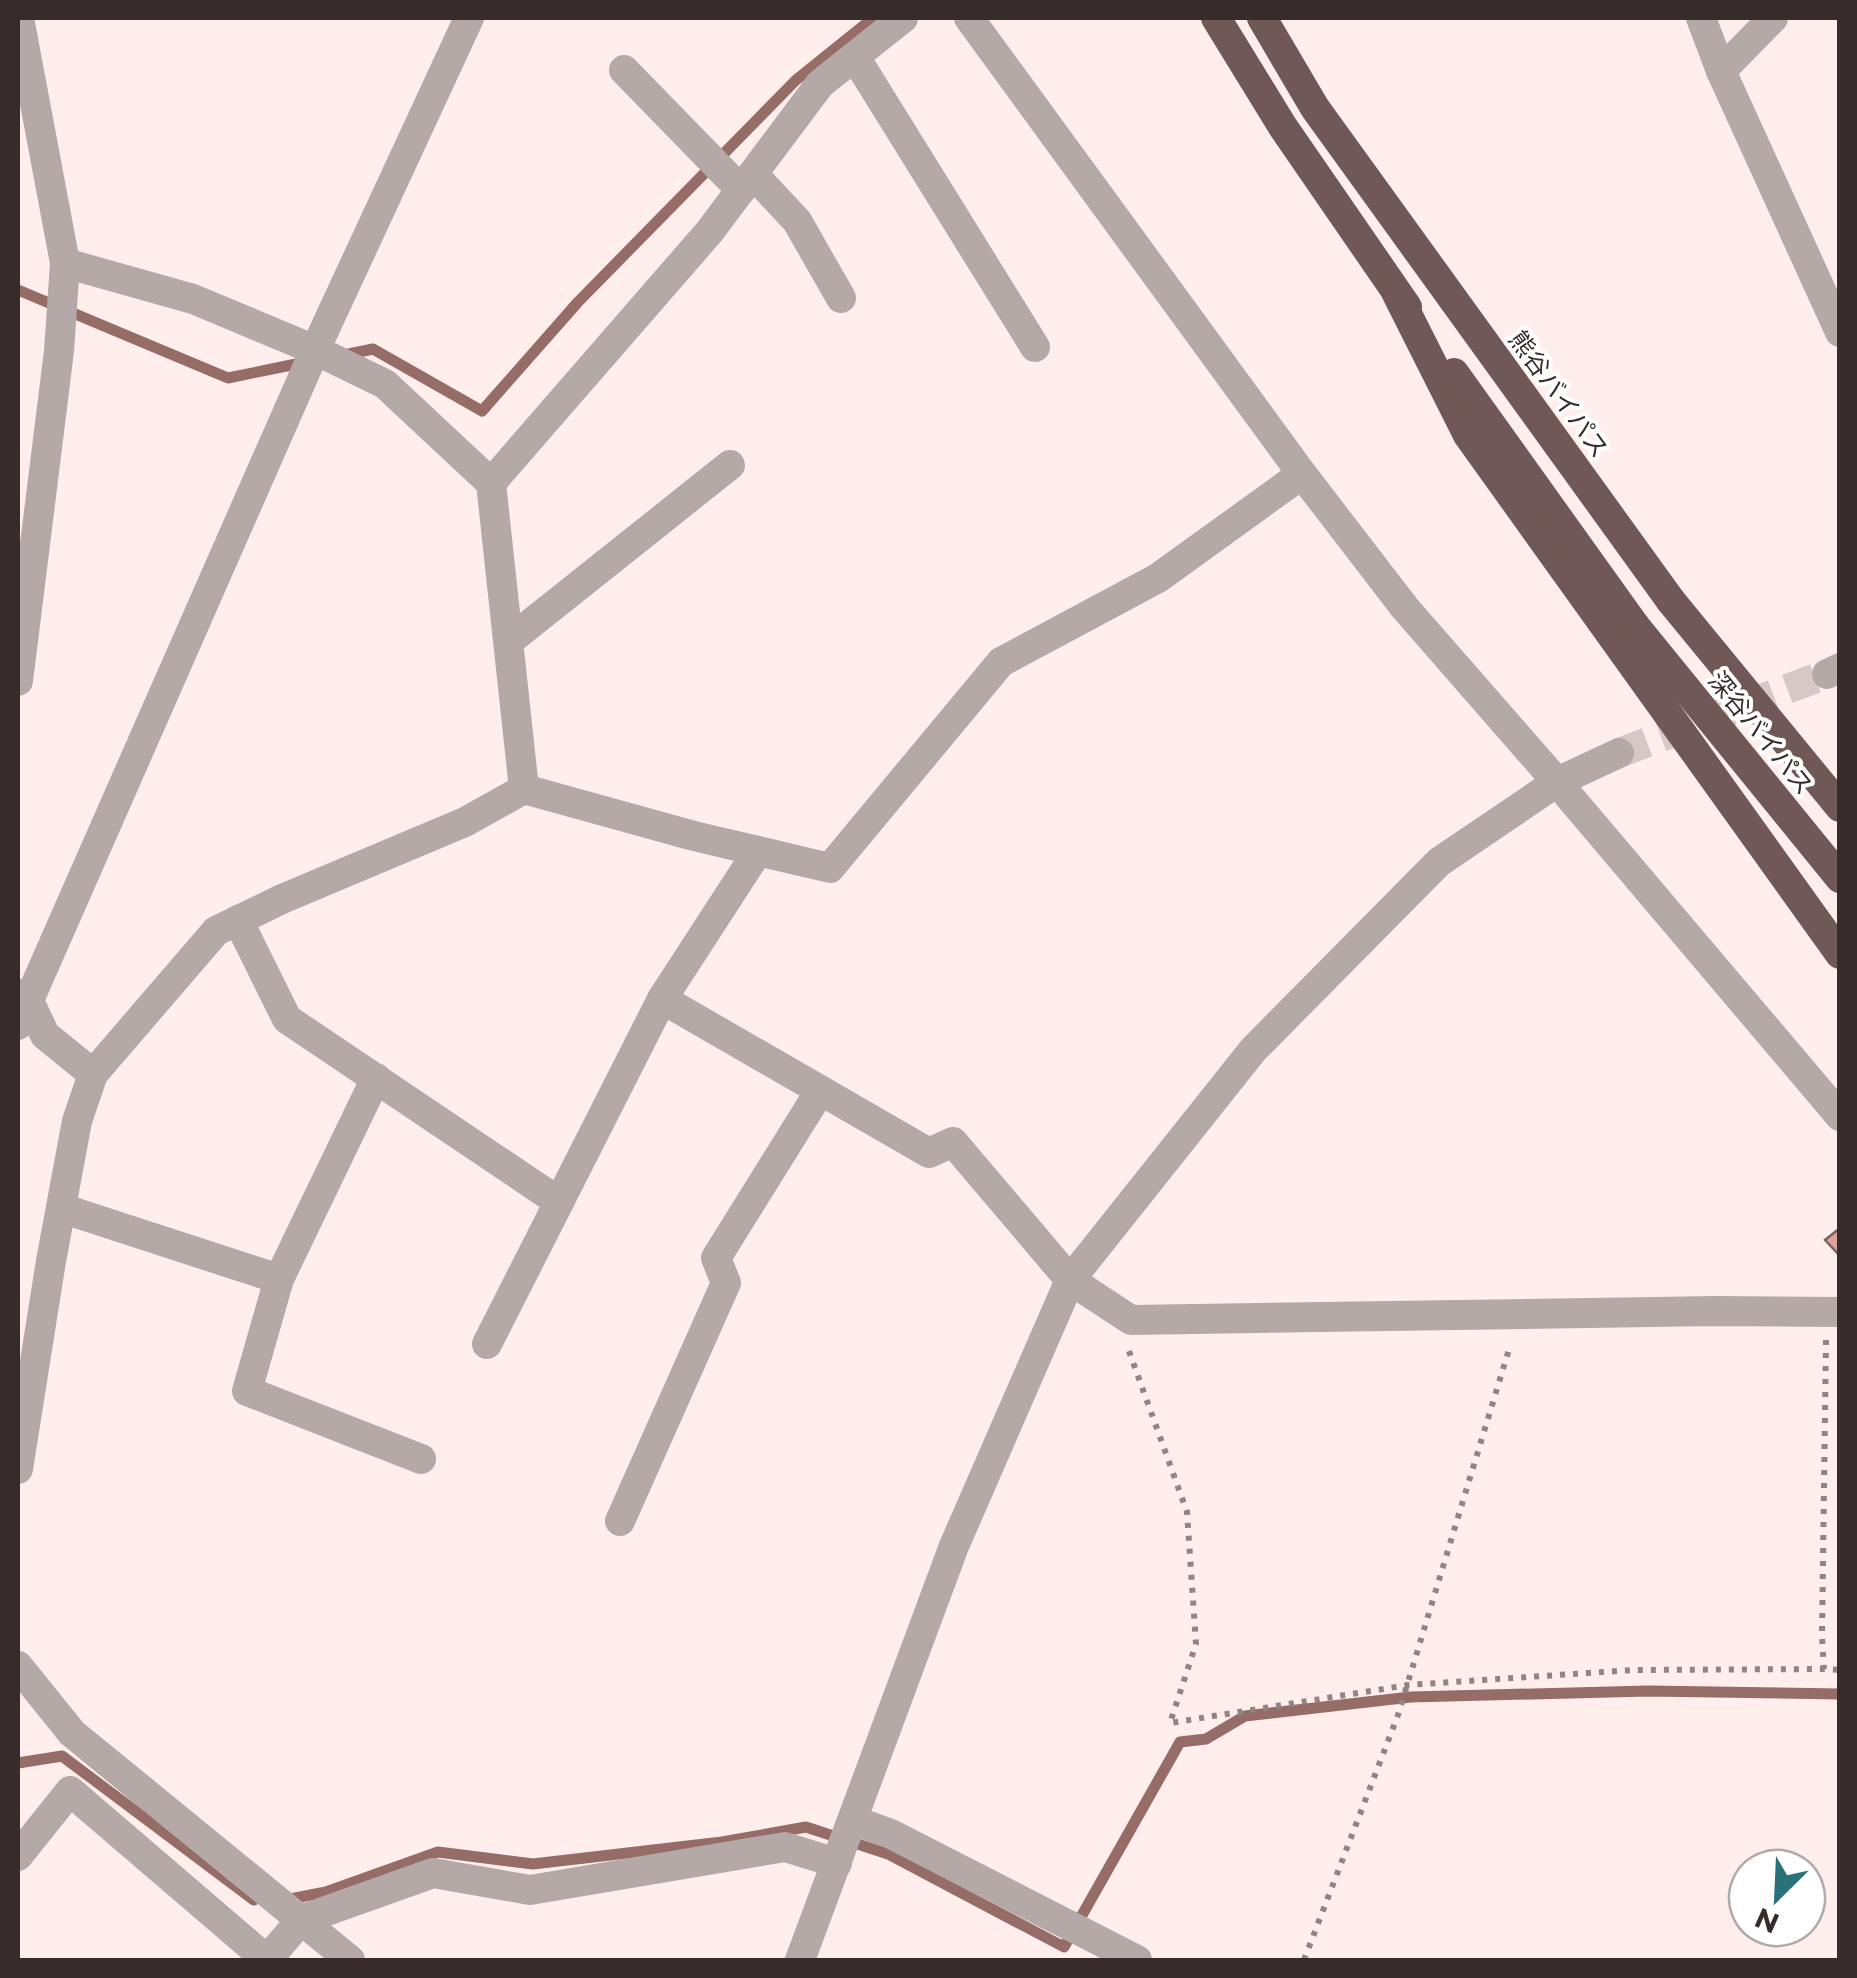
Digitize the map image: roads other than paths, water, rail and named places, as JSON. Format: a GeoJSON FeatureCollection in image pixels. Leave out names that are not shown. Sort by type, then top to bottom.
{"type":"FeatureCollection","features":[{"type":"Feature","properties":{"kind":"highway"},"geometry":{"type":"LineString","coordinates":[[1216,18],[1283,126],[1396,292],[1468,435],[1840,954]]}},
{"type":"Feature","properties":{"kind":"highway","name":"熊谷バイパス"},"geometry":{"type":"LineString","coordinates":[[1262,18],[1315,108],[1671,601],[1840,780]]}},
{"type":"Feature","properties":{"kind":"highway","name":"深谷バイパス"},"geometry":{"type":"LineString","coordinates":[[1396,292],[1636,626],[1840,878]]}},
{"type":"Feature","properties":{"kind":"highway","name":"深谷バイパス"},"geometry":{"type":"LineString","coordinates":[[1671,601],[1840,807]]}},
{"type":"Feature","properties":{"kind":"street"},"geometry":{"type":"LineString","coordinates":[[18,681],[65,273],[19,18]]}},
{"type":"Feature","properties":{"kind":"street"},"geometry":{"type":"LineString","coordinates":[[93,1074],[45,1035],[21,1006],[469,18]]}},
{"type":"Feature","properties":{"kind":"street"},"geometry":{"type":"LineString","coordinates":[[492,483],[710,231],[820,84],[903,18]]}},
{"type":"Feature","properties":{"kind":"street"},"geometry":{"type":"LineString","coordinates":[[969,18],[1404,608],[1840,1116]]}},
{"type":"Feature","properties":{"kind":"street"},"geometry":{"type":"LineString","coordinates":[[1700,18],[1840,332]]}},
{"type":"Feature","properties":{"kind":"street"},"geometry":{"type":"LineString","coordinates":[[1721,71],[1773,18]]}},
{"type":"Feature","properties":{"kind":"street"},"geometry":{"type":"LineString","coordinates":[[854,57],[1035,347]]}},
{"type":"Feature","properties":{"kind":"street"},"geometry":{"type":"LineString","coordinates":[[624,70],[747,182],[797,221],[841,298]]}},
{"type":"Feature","properties":{"kind":"street"},"geometry":{"type":"LineString","coordinates":[[65,273],[193,299],[385,384],[492,483],[524,789]]}},
{"type":"Feature","properties":{"kind":"street"},"geometry":{"type":"LineString","coordinates":[[509,641],[730,465]]}},
{"type":"Feature","properties":{"kind":"street"},"geometry":{"type":"LineString","coordinates":[[18,1469],[77,1121],[93,1074],[216,931],[466,822],[524,789],[830,868],[1001,662],[1158,578],[1302,474]]}},
{"type":"Feature","properties":{"kind":"street"},"geometry":{"type":"LineString","coordinates":[[800,1960],[954,1546],[1070,1280],[1253,1050],[1439,862],[1557,782],[1619,753]]}},
{"type":"Feature","properties":{"kind":"street"},"geometry":{"type":"LineString","coordinates":[[487,1344],[662,999],[758,851]]}},
{"type":"Feature","properties":{"kind":"street"},"geometry":{"type":"LineString","coordinates":[[238,920],[287,1018],[559,1202]]}},
{"type":"Feature","properties":{"kind":"street"},"geometry":{"type":"LineString","coordinates":[[662,999],[929,1153],[953,1142],[1070,1280],[1131,1320],[1833,1311]]}},
{"type":"Feature","properties":{"kind":"street"},"geometry":{"type":"LineString","coordinates":[[376,1078],[279,1279],[246,1391],[421,1459]]}},
{"type":"Feature","properties":{"kind":"street"},"geometry":{"type":"LineString","coordinates":[[620,1521],[726,1284],[716,1258],[820,1090]]}},
{"type":"Feature","properties":{"kind":"street"},"geometry":{"type":"LineString","coordinates":[[61,1208],[279,1279]]}},
{"type":"Feature","properties":{"kind":"street"},"geometry":{"type":"LineString","coordinates":[[18,1666],[72,1732],[350,1960]]}},
{"type":"Feature","properties":{"kind":"street"},"geometry":{"type":"LineString","coordinates":[[18,1856],[70,1791],[267,1960],[301,1920],[433,1873],[530,1890],[785,1847],[836,1863]]}},
{"type":"Feature","properties":{"kind":"street"},"geometry":{"type":"LineString","coordinates":[[852,1822],[891,1834],[1137,1960]]}},
{"type":"Feature","properties":{"kind":"waterway"},"geometry":{"type":"LineString","coordinates":[[339,356],[373,349],[482,411],[578,302],[796,80],[873,18]]}},
{"type":"Feature","properties":{"kind":"waterway"},"geometry":{"type":"LineString","coordinates":[[18,290],[228,378],[306,362]]}},
{"type":"Feature","properties":{"kind":"waterway"},"geometry":{"type":"LineString","coordinates":[[285,1900],[326,1892],[438,1852],[533,1864],[722,1842],[806,1827],[888,1854],[1064,1947],[1180,1742],[1206,1739],[1245,1716],[1411,1697],[1648,1691],[1840,1694]]}},
{"type":"Feature","properties":{"kind":"waterway"},"geometry":{"type":"LineString","coordinates":[[18,1763],[62,1756],[254,1900]]}},
{"type":"Feature","properties":{"kind":"tunnel"},"geometry":{"type":"LineString","coordinates":[[1619,753],[1827,674]]}}]}
